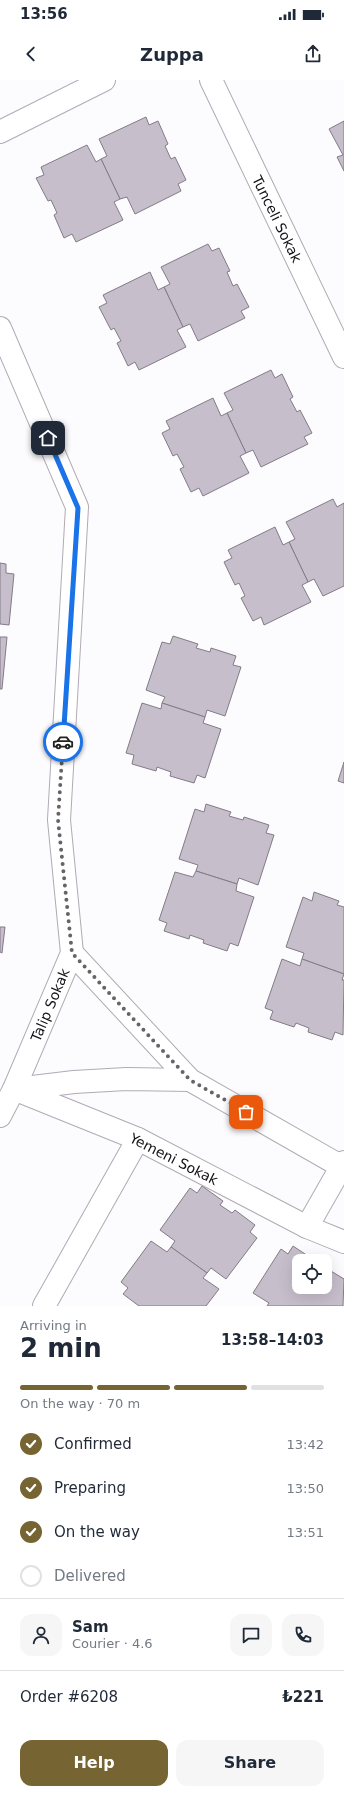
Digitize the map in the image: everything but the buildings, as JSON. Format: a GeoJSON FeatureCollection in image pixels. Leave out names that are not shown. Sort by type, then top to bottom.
{"type":"FeatureCollection","features":[{"type":"Feature","properties":{"kind":"street"},"geometry":{"type":"LineString","coordinates":[[0,132],[104,80]]}},
{"type":"Feature","properties":{"kind":"street","name":"Tunceli Sokak"},"geometry":{"type":"LineString","coordinates":[[211,80],[339,335],[344,357]]}},
{"type":"Feature","properties":{"kind":"street","name":"Talip Sokak"},"geometry":{"type":"LineString","coordinates":[[0,328],[78,508],[58,820],[72,953],[7,1090],[0,1116]]}},
{"type":"Feature","properties":{"kind":"street"},"geometry":{"type":"LineString","coordinates":[[72,953],[190,1080],[343,1166],[307,1228]]}},
{"type":"Feature","properties":{"kind":"street"},"geometry":{"type":"LineString","coordinates":[[7,1090],[74,1082],[118,1079],[190,1080]]}},
{"type":"Feature","properties":{"kind":"street","name":"Yemeni Sokak"},"geometry":{"type":"LineString","coordinates":[[7,1090],[138,1139],[307,1228],[344,1242]]}},
{"type":"Feature","properties":{"kind":"street"},"geometry":{"type":"LineString","coordinates":[[44,1306],[138,1139]]}},
{"type":"Feature","properties":{"kind":"way so far"},"geometry":{"type":"LineString","coordinates":[[63,742],[58,820],[72,953],[190,1080],[246,1112]]}},
{"type":"Feature","properties":{"kind":"route"},"geometry":{"type":"LineString","coordinates":[[48,438],[78,508],[63,742]]}}]}
